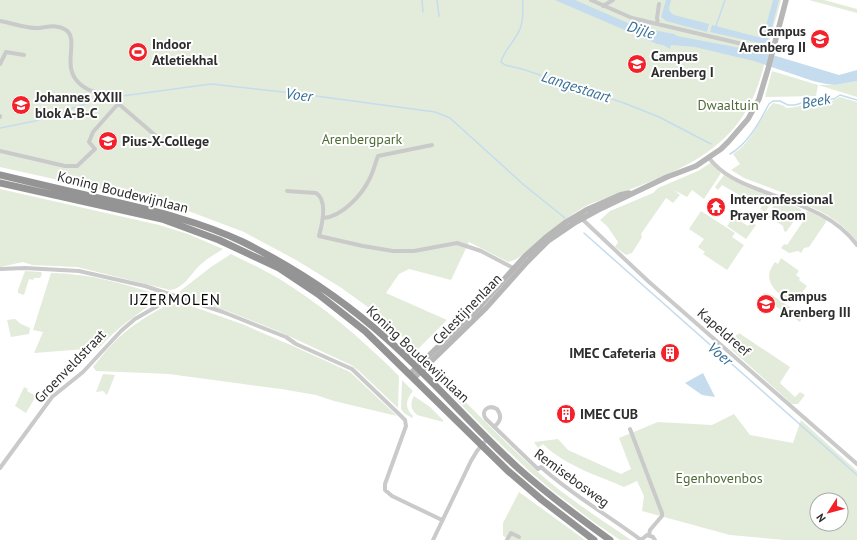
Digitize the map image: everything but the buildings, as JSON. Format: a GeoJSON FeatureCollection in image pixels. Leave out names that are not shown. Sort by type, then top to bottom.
{"type":"FeatureCollection","features":[{"type":"Feature","properties":{"kind":"highway","name":"Koning Boudewijnlaan"},"geometry":{"type":"LineString","coordinates":[[0,176],[149,209],[198,224],[242,242],[284,264],[341,302],[389,340],[488,438],[540,486],[610,540]]}},
{"type":"Feature","properties":{"kind":"highway","name":"Koning Boudewijnlaan"},"geometry":{"type":"LineString","coordinates":[[0,183],[162,220],[193,230],[247,252],[278,268],[333,305],[365,330],[481,445],[532,493],[594,540]]}},
{"type":"Feature","properties":{"kind":"street"},"geometry":{"type":"LineString","coordinates":[[591,0],[632,18],[772,52]]}},
{"type":"Feature","properties":{"kind":"street"},"geometry":{"type":"LineString","coordinates":[[604,6],[613,0]]}},
{"type":"Feature","properties":{"kind":"street","name":"Celestijnenlaan"},"geometry":{"type":"LineString","coordinates":[[412,376],[486,308],[516,270],[545,238],[580,217],[696,166],[724,147],[748,119],[759,98],[768,70],[786,0]]}},
{"type":"Feature","properties":{"kind":"street"},"geometry":{"type":"LineString","coordinates":[[658,24],[657,18],[659,4]]}},
{"type":"Feature","properties":{"kind":"street"},"geometry":{"type":"LineString","coordinates":[[0,21],[32,28],[53,26],[65,29],[71,39],[70,64],[75,78],[89,89],[99,93],[118,92],[119,103],[156,136]]}},
{"type":"Feature","properties":{"kind":"street"},"geometry":{"type":"LineString","coordinates":[[0,64],[6,52],[24,55]]}},
{"type":"Feature","properties":{"kind":"street"},"geometry":{"type":"LineString","coordinates":[[0,151],[65,166],[77,166],[95,149],[89,142],[93,132],[119,103]]}},
{"type":"Feature","properties":{"kind":"street"},"geometry":{"type":"LineString","coordinates":[[324,218],[341,212],[349,206],[370,180],[378,156],[432,145]]}},
{"type":"Feature","properties":{"kind":"street"},"geometry":{"type":"LineString","coordinates":[[709,158],[734,179],[805,207],[830,219],[839,226],[857,246]]}},
{"type":"Feature","properties":{"kind":"street"},"geometry":{"type":"LineString","coordinates":[[287,191],[316,193],[322,199],[324,218],[319,236],[393,251],[414,251],[457,243],[481,251],[516,270]]}},
{"type":"Feature","properties":{"kind":"street","name":"Kapeldreef"},"geometry":{"type":"LineString","coordinates":[[580,217],[648,281],[857,464]]}},
{"type":"Feature","properties":{"kind":"street"},"geometry":{"type":"LineString","coordinates":[[0,270],[25,268],[79,270],[170,294],[286,337],[296,344],[352,369],[404,419],[406,426],[385,484],[386,490],[392,496],[442,520]]}},
{"type":"Feature","properties":{"kind":"street","name":"Groenveldstraat"},"geometry":{"type":"LineString","coordinates":[[0,468],[52,397],[83,372],[121,331],[135,320],[161,304],[170,294]]}},
{"type":"Feature","properties":{"kind":"street","name":"Remisebosweg"},"geometry":{"type":"LineString","coordinates":[[494,427],[499,422],[500,416],[497,409],[490,407],[484,410],[483,415],[494,427],[538,469],[540,467],[586,503],[641,540]]}},
{"type":"Feature","properties":{"kind":"street"},"geometry":{"type":"LineString","coordinates":[[630,429],[662,513],[662,516],[650,530],[649,535]]}},
{"type":"Feature","properties":{"kind":"street"},"geometry":{"type":"LineString","coordinates":[[433,540],[470,461],[488,438]]}},
{"type":"Feature","properties":{"kind":"street"},"geometry":{"type":"LineString","coordinates":[[507,540],[512,532],[519,537]]}},
{"type":"Feature","properties":{"kind":"street"},"geometry":{"type":"LineString","coordinates":[[641,540],[645,536],[649,535]]}},
{"type":"Feature","properties":{"kind":"street"},"geometry":{"type":"LineString","coordinates":[[649,535],[655,540]]}},
{"type":"Feature","properties":{"kind":"green space","name":"Arenbergpark"},"geometry":{"type":"Polygon","coordinates":[[[0,0],[781,0],[763,70],[755,94],[737,125],[713,148],[699,158],[666,175],[584,207],[557,225],[518,258],[508,262],[469,242],[451,280],[409,269],[399,274],[386,293],[447,320],[417,350],[372,310],[340,287],[296,260],[244,232],[175,206],[0,167],[0,0]]]}},
{"type":"Feature","properties":{"kind":"green space"},"geometry":{"type":"Polygon","coordinates":[[[809,0],[824,0],[857,9],[857,13],[809,0]]]}},
{"type":"Feature","properties":{"kind":"green space"},"geometry":{"type":"Polygon","coordinates":[[[772,71],[818,85],[816,96],[765,97],[772,71]]]}},
{"type":"Feature","properties":{"kind":"green space"},"geometry":{"type":"Polygon","coordinates":[[[857,81],[857,97],[818,85],[835,85],[857,81]]]}},
{"type":"Feature","properties":{"kind":"green space"},"geometry":{"type":"Polygon","coordinates":[[[840,97],[857,102],[857,242],[841,225],[820,211],[806,205],[805,201],[744,178],[731,170],[740,164],[733,154],[746,143],[773,103],[787,108],[812,103],[830,102],[840,97]]]}},
{"type":"Feature","properties":{"kind":"green space"},"geometry":{"type":"Polygon","coordinates":[[[712,162],[721,173],[704,199],[692,190],[687,197],[674,190],[680,195],[673,203],[666,198],[641,234],[642,237],[632,253],[626,255],[615,247],[618,242],[607,226],[600,220],[610,211],[653,193],[658,188],[698,171],[712,162]]]}},
{"type":"Feature","properties":{"kind":"green space"},"geometry":{"type":"Polygon","coordinates":[[[724,175],[734,181],[775,198],[765,212],[760,209],[763,204],[749,195],[746,199],[722,185],[718,190],[715,187],[724,175]]]}},
{"type":"Feature","properties":{"kind":"green space"},"geometry":{"type":"Polygon","coordinates":[[[0,189],[159,225],[188,234],[223,249],[202,263],[183,284],[170,290],[77,267],[32,265],[23,262],[0,267],[0,189]]]}},
{"type":"Feature","properties":{"kind":"green space"},"geometry":{"type":"Polygon","coordinates":[[[778,199],[801,209],[786,232],[784,231],[783,226],[769,217],[767,220],[765,219],[778,199]]]}},
{"type":"Feature","properties":{"kind":"green space"},"geometry":{"type":"Polygon","coordinates":[[[701,211],[735,233],[732,237],[744,245],[727,270],[703,254],[705,252],[698,247],[704,239],[689,229],[701,211]]]}},
{"type":"Feature","properties":{"kind":"green space"},"geometry":{"type":"Polygon","coordinates":[[[808,211],[826,219],[826,222],[809,247],[804,248],[801,253],[798,251],[789,253],[781,248],[784,244],[787,245],[804,220],[801,218],[805,212],[808,211]]]}},
{"type":"Feature","properties":{"kind":"green space"},"geometry":{"type":"Polygon","coordinates":[[[734,217],[748,226],[751,222],[756,225],[746,239],[727,226],[734,217]]]}},
{"type":"Feature","properties":{"kind":"green space"},"geometry":{"type":"Polygon","coordinates":[[[231,254],[267,272],[294,288],[326,311],[371,349],[399,376],[398,408],[351,365],[278,331],[180,295],[180,291],[211,267],[231,254]]]}},
{"type":"Feature","properties":{"kind":"green space"},"geometry":{"type":"Polygon","coordinates":[[[781,258],[799,271],[796,275],[800,278],[799,280],[807,286],[794,302],[785,298],[776,291],[770,282],[770,271],[775,262],[778,264],[781,258]]]}},
{"type":"Feature","properties":{"kind":"green space"},"geometry":{"type":"Polygon","coordinates":[[[25,271],[41,272],[42,274],[40,278],[34,278],[33,280],[29,279],[24,295],[18,293],[18,290],[25,271]]]}},
{"type":"Feature","properties":{"kind":"green space"},"geometry":{"type":"Polygon","coordinates":[[[51,273],[65,273],[93,277],[160,295],[161,298],[128,321],[99,348],[34,353],[43,332],[33,330],[51,273]]]}},
{"type":"Feature","properties":{"kind":"green space"},"geometry":{"type":"Polygon","coordinates":[[[764,293],[772,295],[803,316],[800,322],[772,304],[765,312],[756,306],[764,293]]]}},
{"type":"Feature","properties":{"kind":"green space"},"geometry":{"type":"Polygon","coordinates":[[[177,301],[242,324],[350,372],[397,416],[334,401],[316,395],[281,389],[169,374],[96,371],[93,367],[116,340],[147,317],[177,301]]]}},
{"type":"Feature","properties":{"kind":"green space"},"geometry":{"type":"Polygon","coordinates":[[[15,319],[21,324],[30,328],[29,334],[11,337],[7,320],[15,319]]]}},
{"type":"Feature","properties":{"kind":"green space"},"geometry":{"type":"Polygon","coordinates":[[[739,333],[790,367],[780,383],[795,397],[800,392],[805,395],[798,404],[792,404],[732,350],[731,345],[739,333]]]}},
{"type":"Feature","properties":{"kind":"green space"},"geometry":{"type":"Polygon","coordinates":[[[430,366],[520,456],[552,484],[571,499],[631,540],[620,540],[595,523],[528,470],[429,372],[428,369],[430,366]]]}},
{"type":"Feature","properties":{"kind":"green space"},"geometry":{"type":"Polygon","coordinates":[[[103,374],[115,375],[107,395],[103,391],[96,392],[103,374]]]}},
{"type":"Feature","properties":{"kind":"green space"},"geometry":{"type":"Polygon","coordinates":[[[402,380],[413,391],[407,404],[408,410],[413,416],[412,418],[401,409],[402,380]]]}},
{"type":"Feature","properties":{"kind":"green space"},"geometry":{"type":"Polygon","coordinates":[[[24,387],[28,389],[27,391],[36,396],[26,413],[15,406],[24,387]]]}},
{"type":"Feature","properties":{"kind":"green space"},"geometry":{"type":"Polygon","coordinates":[[[414,396],[430,407],[443,420],[443,422],[417,415],[411,406],[414,396]]]}},
{"type":"Feature","properties":{"kind":"green space","name":"Egenhovenbos"},"geometry":{"type":"Polygon","coordinates":[[[734,414],[750,435],[793,443],[801,420],[857,471],[857,540],[785,540],[730,535],[642,511],[644,496],[637,481],[624,487],[571,464],[552,452],[543,444],[538,448],[534,442],[558,439],[568,450],[621,474],[631,469],[619,438],[658,422],[712,425],[734,414]]]}},
{"type":"Feature","properties":{"kind":"green space"},"geometry":{"type":"Polygon","coordinates":[[[519,492],[585,540],[511,540],[503,536],[503,523],[519,492]]]}},
{"type":"Feature","properties":{"kind":"water","name":"Dijle"},"geometry":{"type":"Polygon","coordinates":[[[555,0],[575,0],[637,27],[766,53],[839,75],[857,70],[857,81],[835,85],[826,84],[754,61],[695,47],[671,45],[670,49],[555,0]]]}},
{"type":"Feature","properties":{"kind":"water"},"geometry":{"type":"Polygon","coordinates":[[[666,0],[671,0],[669,8],[670,12],[674,15],[709,24],[707,32],[666,21],[661,17],[666,0]]]}},
{"type":"Feature","properties":{"kind":"water"},"geometry":{"type":"Polygon","coordinates":[[[773,0],[779,0],[769,38],[764,44],[710,32],[712,25],[763,37],[773,0]]]}},
{"type":"Feature","properties":{"kind":"water"},"geometry":{"type":"Polygon","coordinates":[[[703,373],[715,397],[702,395],[685,383],[703,373]]]}},
{"type":"Feature","properties":{"kind":"waterway"},"geometry":{"type":"LineString","coordinates":[[422,0],[423,12]]}},
{"type":"Feature","properties":{"kind":"waterway"},"geometry":{"type":"LineString","coordinates":[[437,0],[439,16]]}},
{"type":"Feature","properties":{"kind":"waterway","name":"Langestaart"},"geometry":{"type":"LineString","coordinates":[[523,0],[521,26],[517,36],[505,53],[501,62],[505,65],[522,69],[624,103],[659,117],[711,144]]}},
{"type":"Feature","properties":{"kind":"waterway"},"geometry":{"type":"LineString","coordinates":[[716,26],[725,0]]}},
{"type":"Feature","properties":{"kind":"waterway","name":"Voer"},"geometry":{"type":"LineString","coordinates":[[0,128],[35,121],[100,99],[211,84],[301,94],[435,112],[450,118],[524,185],[565,218]]}},
{"type":"Feature","properties":{"kind":"waterway","name":"Beek"},"geometry":{"type":"LineString","coordinates":[[730,154],[748,138],[769,104],[773,101],[780,101],[788,105],[795,105],[815,99],[834,99],[840,95],[857,100]]}},
{"type":"Feature","properties":{"kind":"waterway","name":"Voer"},"geometry":{"type":"LineString","coordinates":[[584,233],[857,475]]}},
{"type":"Feature","properties":{"kind":"place","name":"Campus Arenberg II"},"geometry":{"type":"Point","coordinates":[820,39]}},
{"type":"Feature","properties":{"kind":"place","name":"Indoor Atletiekhal"},"geometry":{"type":"Point","coordinates":[138,52]}},
{"type":"Feature","properties":{"kind":"place","name":"Campus Arenberg I"},"geometry":{"type":"Point","coordinates":[637,64]}},
{"type":"Feature","properties":{"kind":"place","name":"Johannes XXIII blok A-B-C"},"geometry":{"type":"Point","coordinates":[21,105]}},
{"type":"Feature","properties":{"kind":"place","name":"Pius-X-College"},"geometry":{"type":"Point","coordinates":[108,141]}},
{"type":"Feature","properties":{"kind":"place","name":"Interconfessional Prayer Room"},"geometry":{"type":"Point","coordinates":[716,207]}},
{"type":"Feature","properties":{"kind":"place","name":"Campus Arenberg III"},"geometry":{"type":"Point","coordinates":[766,304]}},
{"type":"Feature","properties":{"kind":"place","name":"IMEC Cafeteria"},"geometry":{"type":"Point","coordinates":[670,353]}},
{"type":"Feature","properties":{"kind":"place","name":"IMEC CUB"},"geometry":{"type":"Point","coordinates":[566,414]}},
{"type":"Feature","properties":{"kind":"district","name":"IJZERMOLEN"},"geometry":{"type":"Point","coordinates":[175,300]}},
{"type":"Feature","properties":{"kind":"park label","name":"Dwaaltuin"},"geometry":{"type":"Point","coordinates":[728,105]}}]}
